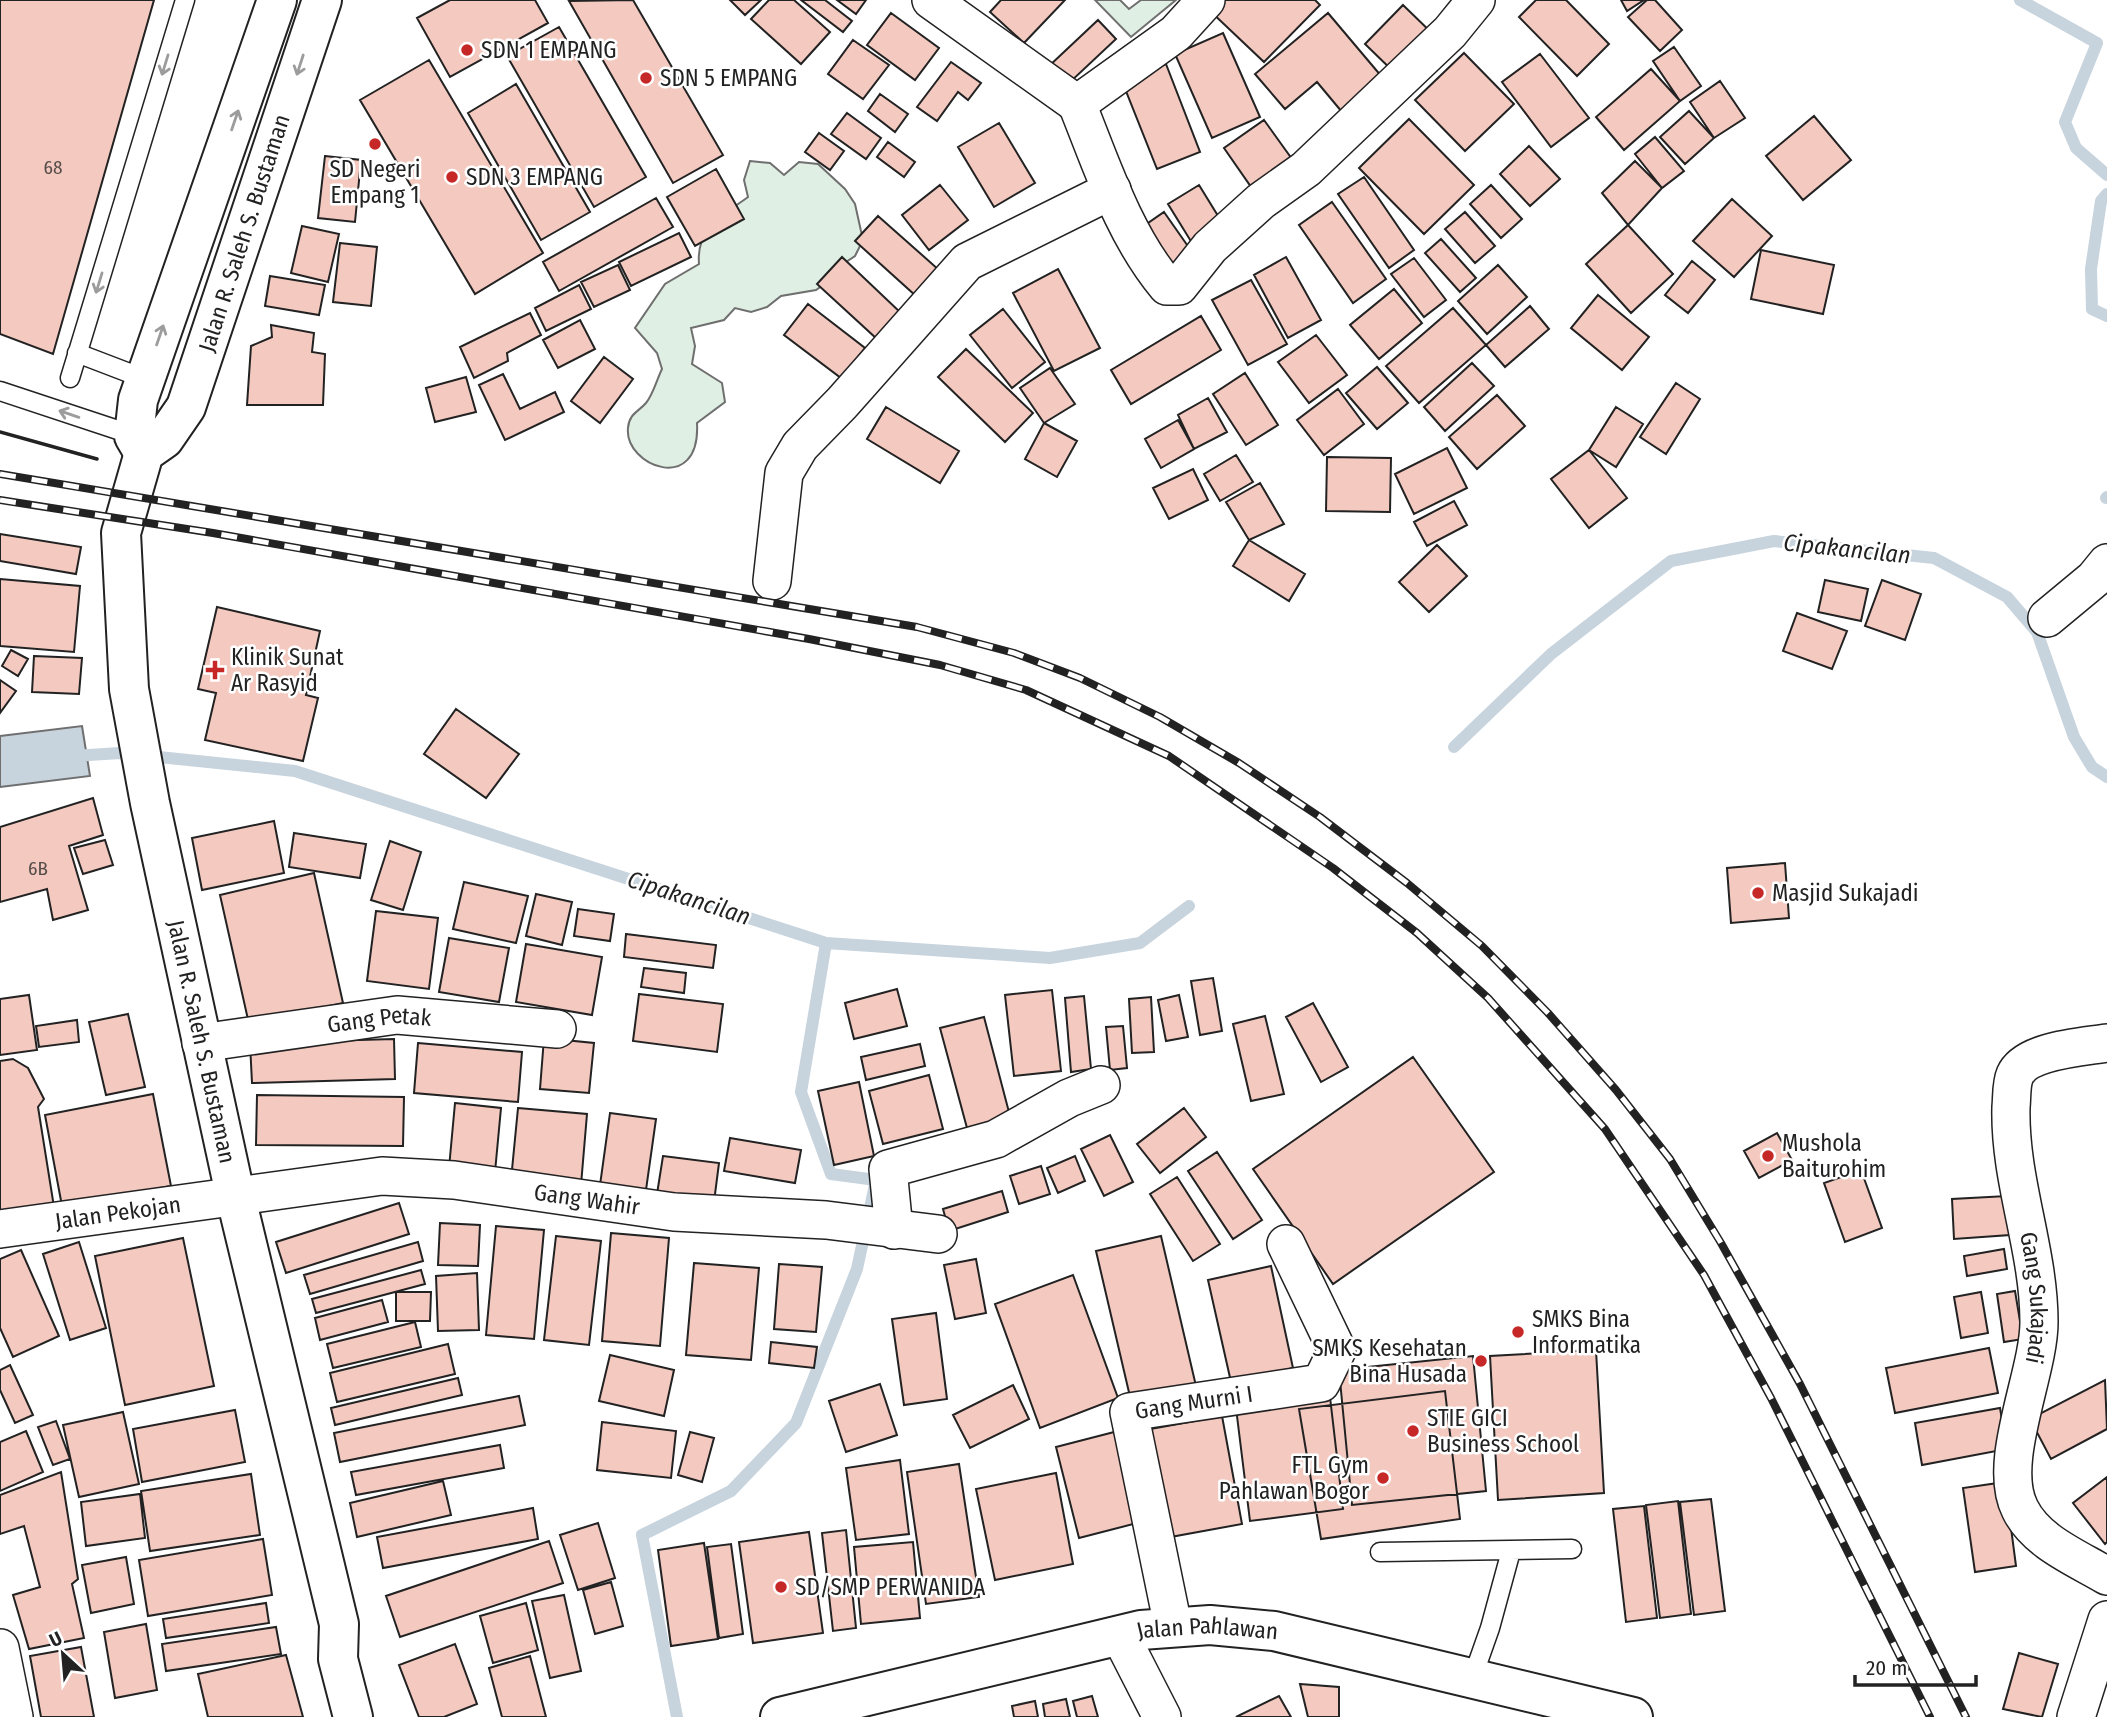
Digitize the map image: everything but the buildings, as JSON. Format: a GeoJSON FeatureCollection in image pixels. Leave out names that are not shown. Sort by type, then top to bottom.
{"type":"FeatureCollection","features":[{"type":"Feature","properties":{"kind":"main road","name":"Jalan R. Saleh S. Bustaman"},"geometry":{"type":"LineString","coordinates":[[147,443],[138,400],[277,0]]}},
{"type":"Feature","properties":{"kind":"main road","name":"Jalan R. Saleh S. Bustaman"},"geometry":{"type":"LineString","coordinates":[[322,0],[186,407],[147,443],[111,529],[129,689],[150,803],[235,1194],[340,1625],[338,1659],[353,1717]]}},
{"type":"Feature","properties":{"kind":"main road","name":"Jalan R. Saleh S. Bustaman"},"geometry":{"type":"LineString","coordinates":[[340,1625],[360,1651],[378,1717]]}},
{"type":"Feature","properties":{"kind":"main road","name":"Jalan Pahlawan"},"geometry":{"type":"LineString","coordinates":[[780,1717],[1120,1635],[1174,1626],[1210,1625],[1274,1631],[1633,1717]]}},
{"type":"Feature","properties":{"kind":"street"},"geometry":{"type":"LineString","coordinates":[[931,0],[1077,104],[1112,190],[1148,264],[1167,286],[1179,286],[1210,247],[1261,201],[1306,169],[1450,32],[1476,0]]}},
{"type":"Feature","properties":{"kind":"street"},"geometry":{"type":"LineString","coordinates":[[1077,104],[1176,33],[1206,0]]}},
{"type":"Feature","properties":{"kind":"street"},"geometry":{"type":"LineString","coordinates":[[772,580],[784,473],[800,446],[842,403],[967,262],[1112,190]]}},
{"type":"Feature","properties":{"kind":"street"},"geometry":{"type":"LineString","coordinates":[[2047,618],[2094,579],[2107,563]]}},
{"type":"Feature","properties":{"kind":"street","name":"Gang Petak"},"geometry":{"type":"LineString","coordinates":[[201,1043],[397,1015],[558,1029]]}},
{"type":"Feature","properties":{"kind":"street","name":"Gang Sukajadi"},"geometry":{"type":"LineString","coordinates":[[2107,1043],[2052,1052],[2025,1064],[2015,1075],[2010,1143],[2035,1275],[2039,1324],[2011,1478],[2020,1509],[2042,1537],[2107,1576]]}},
{"type":"Feature","properties":{"kind":"street"},"geometry":{"type":"LineString","coordinates":[[891,1229],[888,1169],[996,1139],[1069,1098],[1101,1085]]}},
{"type":"Feature","properties":{"kind":"street","name":"Gang Wahir"},"geometry":{"type":"LineString","coordinates":[[235,1194],[394,1177],[454,1180],[674,1212],[826,1220],[938,1234]]}},
{"type":"Feature","properties":{"kind":"street","name":"Jalan Pekojan"},"geometry":{"type":"LineString","coordinates":[[0,1229],[235,1194]]}},
{"type":"Feature","properties":{"kind":"street","name":"Gang Murni I"},"geometry":{"type":"LineString","coordinates":[[1174,1626],[1129,1412],[1321,1382],[1337,1350],[1286,1244]]}},
{"type":"Feature","properties":{"kind":"street"},"geometry":{"type":"LineString","coordinates":[[2076,1717],[2107,1620]]}},
{"type":"Feature","properties":{"kind":"street"},"geometry":{"type":"LineString","coordinates":[[1120,1635],[1162,1717]]}},
{"type":"Feature","properties":{"kind":"street"},"geometry":{"type":"LineString","coordinates":[[0,1648],[14,1717]]}},
{"type":"Feature","properties":{"kind":"lane"},"geometry":{"type":"LineString","coordinates":[[69,378],[185,0]]}},
{"type":"Feature","properties":{"kind":"lane"},"geometry":{"type":"LineString","coordinates":[[77,353],[145,379]]}},
{"type":"Feature","properties":{"kind":"lane"},"geometry":{"type":"LineString","coordinates":[[0,391],[147,443]]}},
{"type":"Feature","properties":{"kind":"lane"},"geometry":{"type":"LineString","coordinates":[[1380,1552],[1572,1549]]}},
{"type":"Feature","properties":{"kind":"lane"},"geometry":{"type":"LineString","coordinates":[[1472,1679],[1490,1628],[1511,1551]]}},
{"type":"Feature","properties":{"kind":"green space"},"geometry":{"type":"Polygon","coordinates":[[[1095,0],[1120,0],[1129,9],[1141,0],[1176,0],[1131,37],[1095,0]]]}},
{"type":"Feature","properties":{"kind":"green space"},"geometry":{"type":"Polygon","coordinates":[[[750,161],[770,163],[784,175],[799,162],[818,164],[845,189],[855,204],[863,240],[855,256],[840,266],[830,280],[816,290],[781,296],[767,307],[751,312],[735,308],[724,320],[691,328],[695,346],[692,364],[722,383],[725,402],[697,423],[695,446],[687,460],[676,467],[662,467],[638,454],[630,442],[630,419],[648,400],[662,369],[657,353],[635,328],[665,284],[699,264],[699,252],[706,232],[720,217],[748,197],[744,180],[750,161]]]}},
{"type":"Feature","properties":{"kind":"shaded area"},"geometry":{"type":"Polygon","coordinates":[[[82,726],[90,776],[0,787],[0,736],[82,726]]]}},
{"type":"Feature","properties":{"kind":"waterway"},"geometry":{"type":"LineString","coordinates":[[2020,0],[2097,43],[2065,122],[2076,148],[2107,175]]}},
{"type":"Feature","properties":{"kind":"waterway"},"geometry":{"type":"LineString","coordinates":[[2107,194],[2101,201],[2091,269],[2092,309],[2107,316]]}},
{"type":"Feature","properties":{"kind":"waterway","name":"Cipakancilan"},"geometry":{"type":"LineString","coordinates":[[1454,747],[1551,654],[1671,561],[1774,541],[1934,558],[2007,597],[2037,632],[2074,737],[2092,767],[2107,777]]}},
{"type":"Feature","properties":{"kind":"waterway","name":"Cipakancilan"},"geometry":{"type":"LineString","coordinates":[[73,756],[120,753],[295,771],[826,943],[1050,958],[1140,943],[1189,906]]}},
{"type":"Feature","properties":{"kind":"waterway"},"geometry":{"type":"LineString","coordinates":[[677,1717],[642,1535],[731,1491],[796,1423],[857,1269],[876,1180],[831,1174],[801,1092],[826,943]]}},
{"type":"Feature","properties":{"kind":"railway"},"geometry":{"type":"LineString","coordinates":[[0,474],[917,627],[1014,653],[1080,678],[1160,717],[1239,763],[1320,817],[1407,883],[1482,946],[1548,1013],[1616,1090],[1670,1159],[1721,1243],[1800,1384],[1966,1717]]}},
{"type":"Feature","properties":{"kind":"railway"},"geometry":{"type":"LineString","coordinates":[[0,500],[213,533],[809,639],[940,665],[1026,690],[1169,756],[1333,868],[1417,933],[1488,998],[1605,1129],[1704,1275],[1771,1398],[1930,1717]]}},
{"type":"Feature","properties":{"kind":"wall"},"geometry":{"type":"LineString","coordinates":[[0,432],[97,459]]}},
{"type":"Feature","properties":{"kind":"place","name":"SDN 1 EMPANG"},"geometry":{"type":"Point","coordinates":[467,50]}},
{"type":"Feature","properties":{"kind":"place","name":"SDN 5 EMPANG"},"geometry":{"type":"Point","coordinates":[646,78]}},
{"type":"Feature","properties":{"kind":"place","name":"SD Negeri Empang 1"},"geometry":{"type":"Point","coordinates":[375,144]}},
{"type":"Feature","properties":{"kind":"place","name":"SDN 3 EMPANG"},"geometry":{"type":"Point","coordinates":[452,177]}},
{"type":"Feature","properties":{"kind":"place","name":"Klinik Sunat Ar Rasyid"},"geometry":{"type":"Point","coordinates":[215,670]}},
{"type":"Feature","properties":{"kind":"place","name":"Masjid Sukajadi"},"geometry":{"type":"Point","coordinates":[1758,893]}},
{"type":"Feature","properties":{"kind":"place","name":"Mushola Baiturohim"},"geometry":{"type":"Point","coordinates":[1768,1156]}},
{"type":"Feature","properties":{"kind":"place","name":"SMKS Bina Informatika"},"geometry":{"type":"Point","coordinates":[1518,1332]}},
{"type":"Feature","properties":{"kind":"place","name":"SMKS Kesehatan Bina Husada"},"geometry":{"type":"Point","coordinates":[1481,1361]}},
{"type":"Feature","properties":{"kind":"place","name":"STIE GICI Business School"},"geometry":{"type":"Point","coordinates":[1413,1431]}},
{"type":"Feature","properties":{"kind":"place","name":"FTL Gym Pahlawan Bogor"},"geometry":{"type":"Point","coordinates":[1383,1478]}},
{"type":"Feature","properties":{"kind":"place","name":"SD/SMP PERWANIDA"},"geometry":{"type":"Point","coordinates":[781,1587]}}]}
